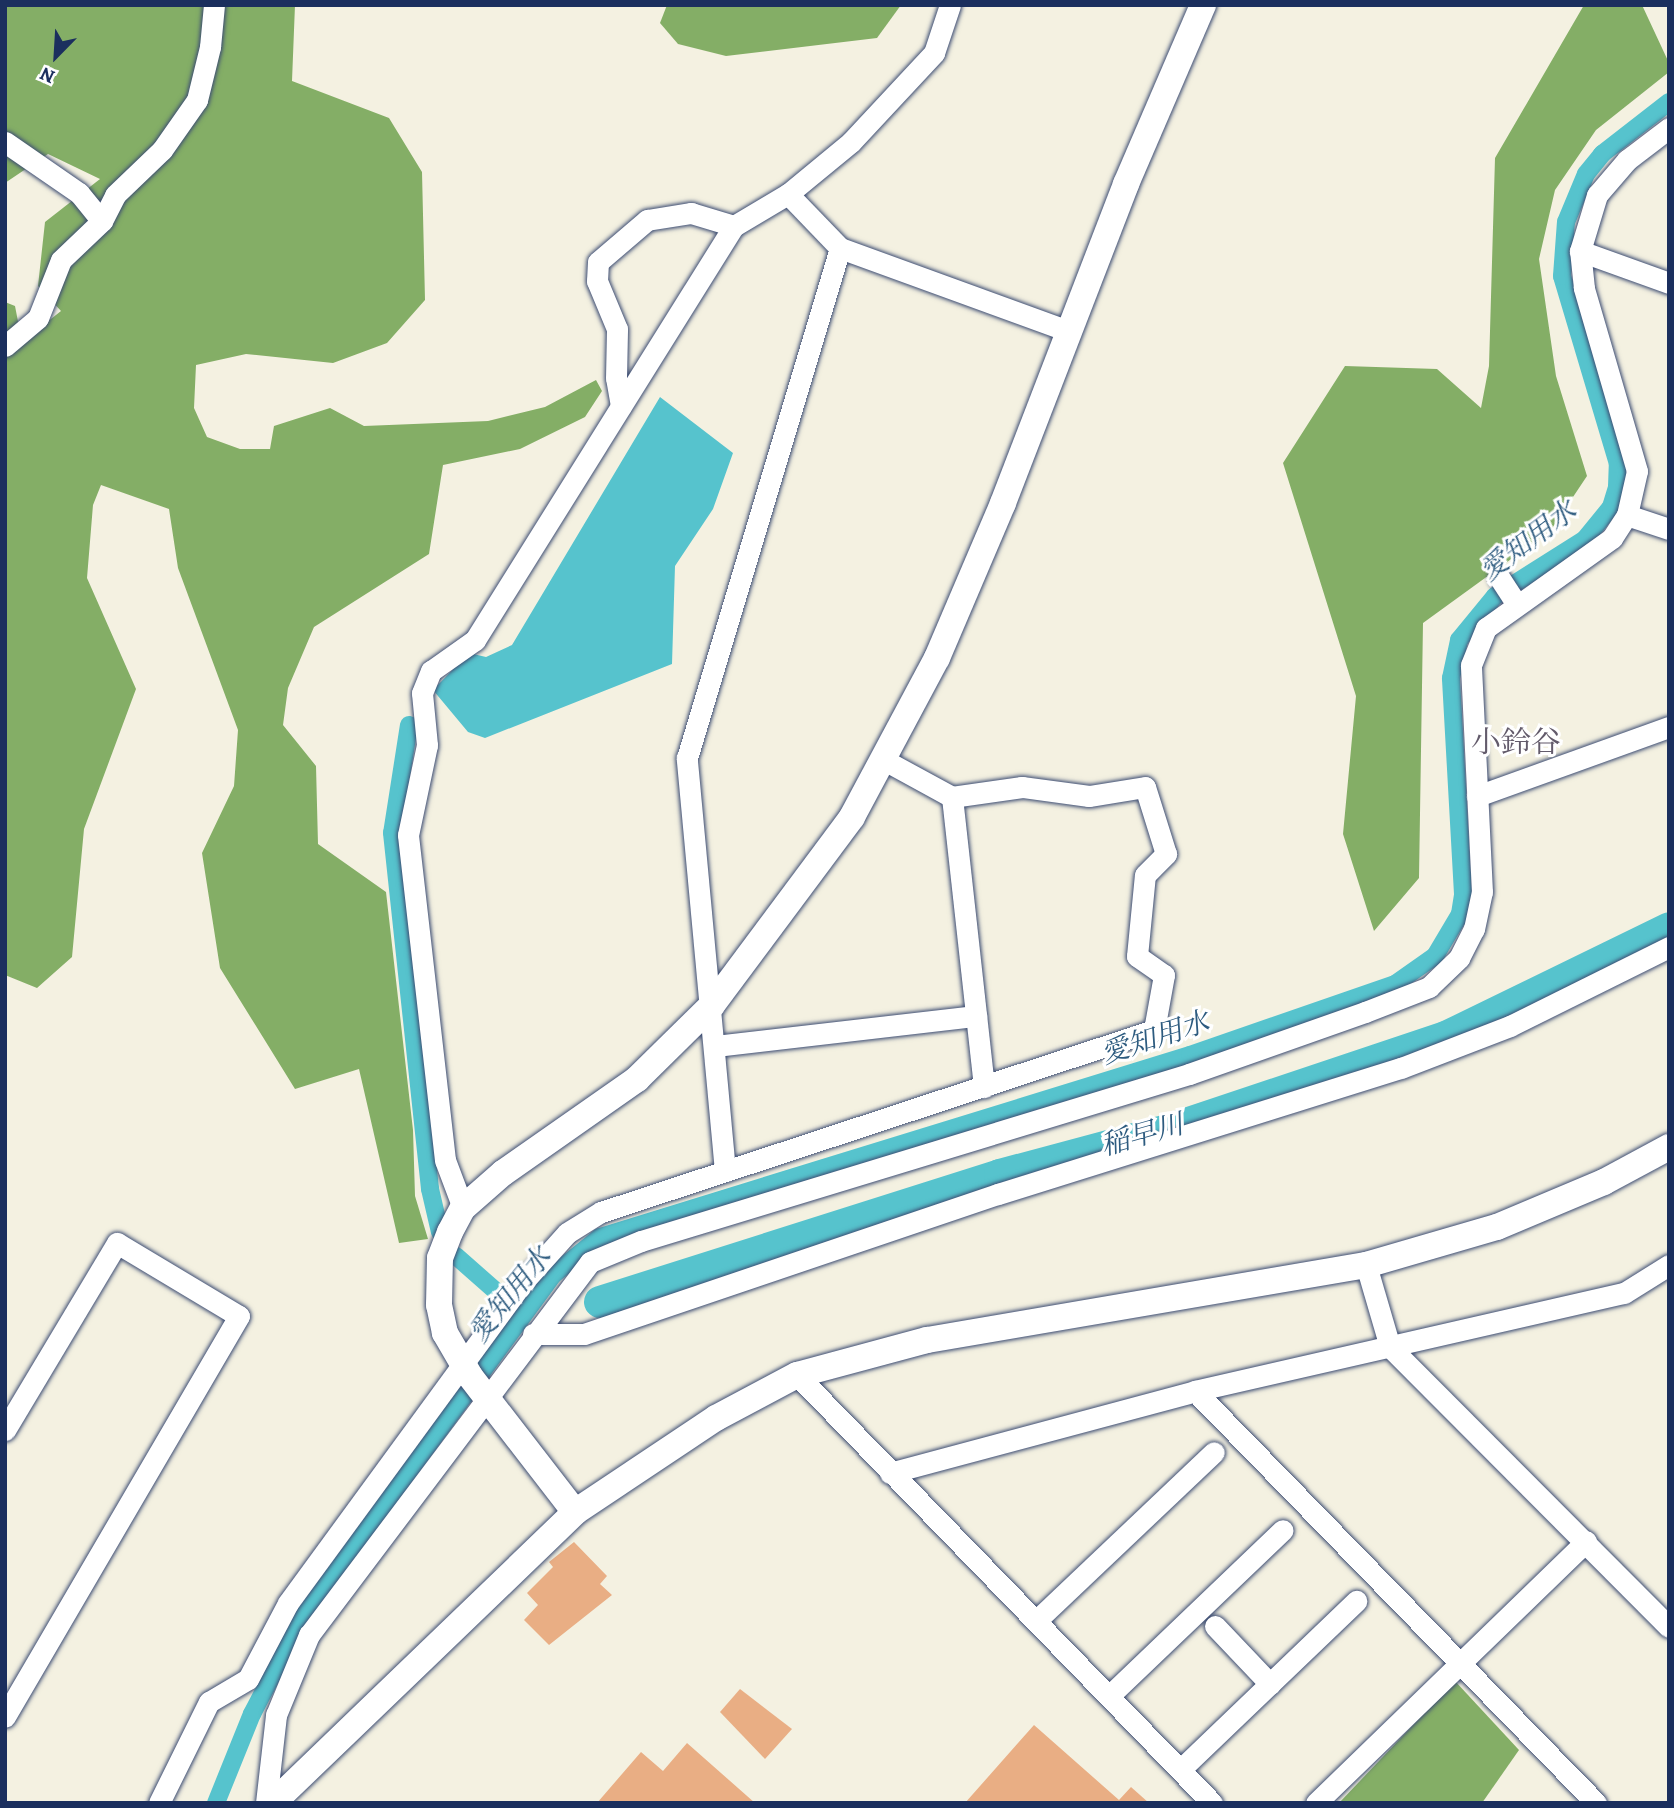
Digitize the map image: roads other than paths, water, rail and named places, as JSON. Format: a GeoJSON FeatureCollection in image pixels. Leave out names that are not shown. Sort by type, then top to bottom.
{"type":"FeatureCollection","features":[{"type":"Feature","properties":{"kind":"street"},"geometry":{"type":"LineString","coordinates":[[5,346],[38,318],[61,260],[102,222],[115,195],[162,150],[197,100],[210,47],[214,5]]}},
{"type":"Feature","properties":{"kind":"street"},"geometry":{"type":"LineString","coordinates":[[463,1208],[445,1160],[408,835],[427,746],[422,693],[431,671],[475,640],[734,226],[788,194],[851,142],[934,53],[950,5]]}},
{"type":"Feature","properties":{"kind":"street"},"geometry":{"type":"LineString","coordinates":[[575,1512],[488,1396],[466,1371],[445,1333],[439,1305],[440,1258],[463,1208],[503,1173],[637,1079],[712,1005],[852,817],[937,658],[1003,503],[1068,331],[1203,5]]}},
{"type":"Feature","properties":{"kind":"street"},"geometry":{"type":"LineString","coordinates":[[266,1803],[276,1715],[309,1635],[533,1334],[590,1262],[640,1241],[1189,1074],[1429,987],[1459,958],[1474,929],[1482,892],[1471,666],[1486,628],[1515,601],[1612,538],[1626,515],[1637,471],[1584,289],[1580,251],[1597,194],[1627,160],[1669,128]]}},
{"type":"Feature","properties":{"kind":"street"},"geometry":{"type":"LineString","coordinates":[[5,142],[79,193],[102,222]]}},
{"type":"Feature","properties":{"kind":"street"},"geometry":{"type":"LineString","coordinates":[[788,194],[840,248],[1068,331]]}},
{"type":"Feature","properties":{"kind":"street"},"geometry":{"type":"LineString","coordinates":[[621,406],[616,378],[617,328],[597,281],[598,262],[647,220],[691,213],[734,226]]}},
{"type":"Feature","properties":{"kind":"street"},"geometry":{"type":"LineString","coordinates":[[725,1171],[712,1005],[687,758],[840,248]]}},
{"type":"Feature","properties":{"kind":"street"},"geometry":{"type":"LineString","coordinates":[[1580,251],[1669,283]]}},
{"type":"Feature","properties":{"kind":"street"},"geometry":{"type":"LineString","coordinates":[[1626,515],[1669,529]]}},
{"type":"Feature","properties":{"kind":"street"},"geometry":{"type":"LineString","coordinates":[[1499,577],[1515,601]]}},
{"type":"Feature","properties":{"kind":"street"},"geometry":{"type":"LineString","coordinates":[[1477,796],[1669,727]]}},
{"type":"Feature","properties":{"kind":"street"},"geometry":{"type":"LineString","coordinates":[[159,1803],[209,1702],[248,1679],[288,1603],[466,1371],[524,1281],[567,1233],[601,1212],[1154,1030],[1164,975],[1137,956],[1145,874],[1162,861],[1165,845],[1145,787],[1089,796],[1022,787],[951,797],[884,760]]}},
{"type":"Feature","properties":{"kind":"street"},"geometry":{"type":"LineString","coordinates":[[951,797],[984,1087]]}},
{"type":"Feature","properties":{"kind":"street"},"geometry":{"type":"LineString","coordinates":[[533,1334],[584,1334],[998,1195],[1401,1068],[1510,1026],[1669,947]]}},
{"type":"Feature","properties":{"kind":"street"},"geometry":{"type":"LineString","coordinates":[[715,1046],[976,1016]]}},
{"type":"Feature","properties":{"kind":"street"},"geometry":{"type":"LineString","coordinates":[[273,1803],[575,1512],[716,1418],[797,1375],[927,1340],[1366,1265],[1497,1227],[1604,1182],[1669,1147]]}},
{"type":"Feature","properties":{"kind":"street"},"geometry":{"type":"LineString","coordinates":[[5,1430],[117,1243],[239,1316],[5,1717]]}},
{"type":"Feature","properties":{"kind":"street"},"geometry":{"type":"LineString","coordinates":[[1366,1265],[1390,1347],[1669,1626]]}},
{"type":"Feature","properties":{"kind":"street"},"geometry":{"type":"LineString","coordinates":[[890,1473],[1195,1391],[1625,1293],[1669,1265]]}},
{"type":"Feature","properties":{"kind":"street"},"geometry":{"type":"LineString","coordinates":[[797,1375],[1212,1803]]}},
{"type":"Feature","properties":{"kind":"street"},"geometry":{"type":"LineString","coordinates":[[1195,1391],[1596,1803]]}},
{"type":"Feature","properties":{"kind":"street"},"geometry":{"type":"LineString","coordinates":[[1036,1621],[1214,1452]]}},
{"type":"Feature","properties":{"kind":"street"},"geometry":{"type":"LineString","coordinates":[[1109,1696],[1283,1530]]}},
{"type":"Feature","properties":{"kind":"street"},"geometry":{"type":"LineString","coordinates":[[1316,1803],[1586,1541]]}},
{"type":"Feature","properties":{"kind":"street"},"geometry":{"type":"LineString","coordinates":[[1181,1769],[1356,1601]]}},
{"type":"Feature","properties":{"kind":"street"},"geometry":{"type":"LineString","coordinates":[[1215,1626],[1270,1684]]}},
{"type":"Feature","properties":{"kind":"water"},"geometry":{"type":"Polygon","coordinates":[[[660,397],[733,453],[713,509],[675,566],[672,664],[485,738],[468,732],[433,690],[469,653],[486,657],[512,645],[660,397]]]}},
{"type":"Feature","properties":{"kind":"waterway","name":"愛知用水"},"geometry":{"type":"LineString","coordinates":[[216,1803],[252,1714],[304,1614],[553,1275],[600,1237],[1190,1055],[1395,984],[1435,956],[1460,914],[1463,894],[1451,678],[1459,640],[1495,596],[1585,539],[1611,507],[1617,487],[1618,464],[1562,276],[1566,222],[1586,174],[1602,154],[1669,102]]}},
{"type":"Feature","properties":{"kind":"waterway"},"geometry":{"type":"LineString","coordinates":[[409,725],[392,833],[430,1189],[440,1232]]}},
{"type":"Feature","properties":{"kind":"waterway","name":"稲早川"},"geometry":{"type":"LineString","coordinates":[[600,1302],[1000,1175],[1168,1130],[1446,1037],[1669,928]]}},
{"type":"Feature","properties":{"kind":"waterway"},"geometry":{"type":"LineString","coordinates":[[456,1256],[498,1293]]}},
{"type":"Feature","properties":{"kind":"district","name":"小鈴谷"},"geometry":{"type":"Point","coordinates":[1516,742]}}]}
